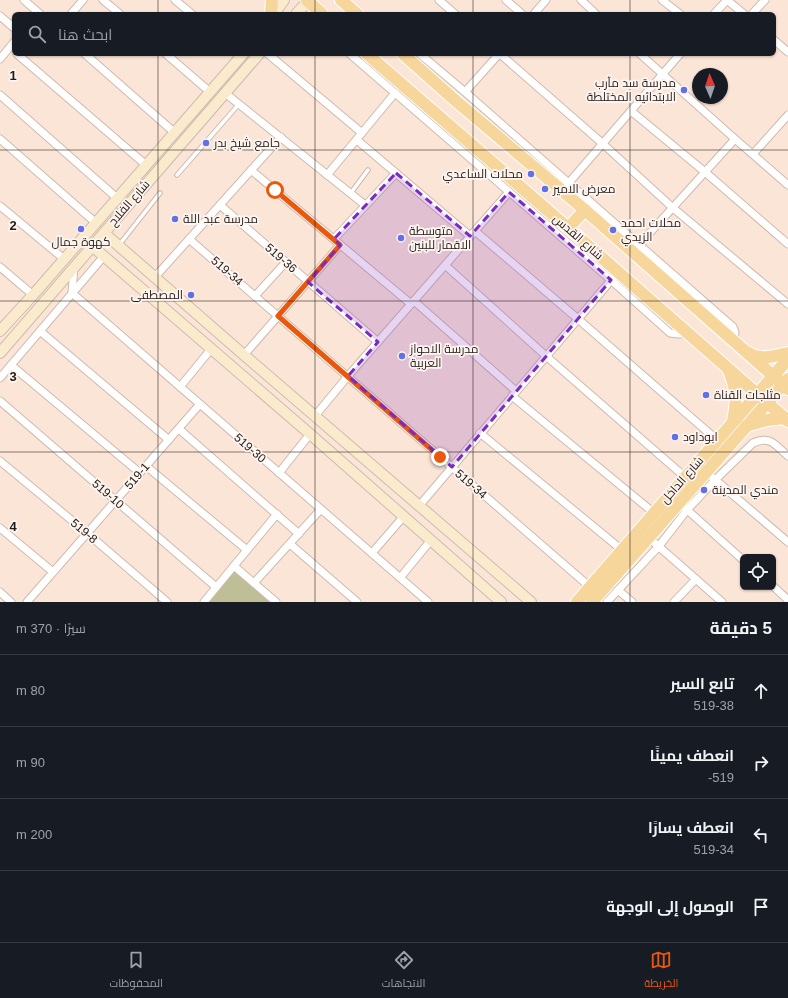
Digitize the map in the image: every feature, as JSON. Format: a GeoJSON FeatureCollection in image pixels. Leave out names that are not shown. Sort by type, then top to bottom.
{"type":"FeatureCollection","features":[{"type":"Feature","properties":{"kind":"main road"},"geometry":{"type":"LineString","coordinates":[[272,0],[273,12]]}},
{"type":"Feature","properties":{"kind":"main road"},"geometry":{"type":"LineString","coordinates":[[308,0],[320,12]]}},
{"type":"Feature","properties":{"kind":"main road","name":"شارع القدس"},"geometry":{"type":"LineString","coordinates":[[369,56],[568,228],[615,276],[685,331],[786,420]]}},
{"type":"Feature","properties":{"kind":"main road","name":"شارع القدس"},"geometry":{"type":"LineString","coordinates":[[405,56],[457,102],[565,186],[585,210],[636,249],[772,376],[786,384]]}},
{"type":"Feature","properties":{"kind":"main road"},"geometry":{"type":"LineString","coordinates":[[568,228],[585,210]]}},
{"type":"Feature","properties":{"kind":"main road"},"geometry":{"type":"LineString","coordinates":[[739,346],[754,356],[775,356],[788,353]]}},
{"type":"Feature","properties":{"kind":"main road","name":"شارع الداخل"},"geometry":{"type":"LineString","coordinates":[[577,602],[788,359]]}},
{"type":"Feature","properties":{"kind":"main road"},"geometry":{"type":"LineString","coordinates":[[729,370],[734,383],[736,395],[736,408],[733,421]]}},
{"type":"Feature","properties":{"kind":"main road","name":"شارع الداخل"},"geometry":{"type":"LineString","coordinates":[[592,602],[649,538],[683,506],[706,472],[746,426],[786,384]]}},
{"type":"Feature","properties":{"kind":"main road"},"geometry":{"type":"LineString","coordinates":[[746,426],[767,420],[786,420]]}},
{"type":"Feature","properties":{"kind":"street"},"geometry":{"type":"LineString","coordinates":[[24,0],[37,12]]}},
{"type":"Feature","properties":{"kind":"street"},"geometry":{"type":"LineString","coordinates":[[73,12],[83,0]]}},
{"type":"Feature","properties":{"kind":"street"},"geometry":{"type":"LineString","coordinates":[[103,0],[118,12]]}},
{"type":"Feature","properties":{"kind":"street"},"geometry":{"type":"LineString","coordinates":[[175,0],[190,12]]}},
{"type":"Feature","properties":{"kind":"street"},"geometry":{"type":"LineString","coordinates":[[275,12],[284,0]]}},
{"type":"Feature","properties":{"kind":"street"},"geometry":{"type":"LineString","coordinates":[[298,12],[308,0]]}},
{"type":"Feature","properties":{"kind":"street"},"geometry":{"type":"LineString","coordinates":[[439,0],[453,12]]}},
{"type":"Feature","properties":{"kind":"street"},"geometry":{"type":"LineString","coordinates":[[506,0],[520,12]]}},
{"type":"Feature","properties":{"kind":"street"},"geometry":{"type":"LineString","coordinates":[[536,12],[546,0]]}},
{"type":"Feature","properties":{"kind":"street"},"geometry":{"type":"LineString","coordinates":[[581,0],[594,12]]}},
{"type":"Feature","properties":{"kind":"street"},"geometry":{"type":"LineString","coordinates":[[662,0],[677,12]]}},
{"type":"Feature","properties":{"kind":"street"},"geometry":{"type":"LineString","coordinates":[[716,12],[727,0],[742,12]]}},
{"type":"Feature","properties":{"kind":"street"},"geometry":{"type":"LineString","coordinates":[[754,12],[765,0]]}},
{"type":"Feature","properties":{"kind":"street"},"geometry":{"type":"LineString","coordinates":[[0,16],[12,26]]}},
{"type":"Feature","properties":{"kind":"street"},"geometry":{"type":"LineString","coordinates":[[776,42],[788,52]]}},
{"type":"Feature","properties":{"kind":"street"},"geometry":{"type":"LineString","coordinates":[[0,59],[12,48]]}},
{"type":"Feature","properties":{"kind":"street"},"geometry":{"type":"LineString","coordinates":[[19,56],[146,165]]}},
{"type":"Feature","properties":{"kind":"street"},"geometry":{"type":"LineString","coordinates":[[87,56],[175,133]]}},
{"type":"Feature","properties":{"kind":"street"},"geometry":{"type":"LineString","coordinates":[[168,56],[210,92]]}},
{"type":"Feature","properties":{"kind":"street","name":"شارع الفلاح"},"geometry":{"type":"LineString","coordinates":[[0,331],[175,133],[240,56]]}},
{"type":"Feature","properties":{"kind":"street","name":"شارع الفلاح"},"geometry":{"type":"LineString","coordinates":[[0,353],[257,56]]}},
{"type":"Feature","properties":{"kind":"street"},"geometry":{"type":"LineString","coordinates":[[270,56],[362,133]]}},
{"type":"Feature","properties":{"kind":"street"},"geometry":{"type":"LineString","coordinates":[[352,56],[509,192],[615,276],[419,506]]}},
{"type":"Feature","properties":{"kind":"street"},"geometry":{"type":"LineString","coordinates":[[422,56],[465,92],[565,186],[636,249],[734,139]]}},
{"type":"Feature","properties":{"kind":"street"},"geometry":{"type":"LineString","coordinates":[[465,92],[497,56]]}},
{"type":"Feature","properties":{"kind":"street"},"geometry":{"type":"LineString","coordinates":[[501,56],[673,208],[788,304]]}},
{"type":"Feature","properties":{"kind":"street"},"geometry":{"type":"LineString","coordinates":[[642,56],[734,139],[788,185]]}},
{"type":"Feature","properties":{"kind":"street"},"geometry":{"type":"LineString","coordinates":[[565,186],[678,56]]}},
{"type":"Feature","properties":{"kind":"street"},"geometry":{"type":"LineString","coordinates":[[225,93],[365,205]]}},
{"type":"Feature","properties":{"kind":"street"},"geometry":{"type":"LineString","coordinates":[[328,175],[395,93]]}},
{"type":"Feature","properties":{"kind":"street"},"geometry":{"type":"LineString","coordinates":[[0,95],[117,198]]}},
{"type":"Feature","properties":{"kind":"street"},"geometry":{"type":"LineString","coordinates":[[630,111],[788,244]]}},
{"type":"Feature","properties":{"kind":"street"},"geometry":{"type":"LineString","coordinates":[[753,154],[787,120]]}},
{"type":"Feature","properties":{"kind":"street"},"geometry":{"type":"LineString","coordinates":[[155,277],[281,137]]}},
{"type":"Feature","properties":{"kind":"street"},"geometry":{"type":"LineString","coordinates":[[0,139],[96,223]]}},
{"type":"Feature","properties":{"kind":"street"},"geometry":{"type":"LineString","coordinates":[[356,140],[578,319],[717,440]]}},
{"type":"Feature","properties":{"kind":"street"},"geometry":{"type":"LineString","coordinates":[[251,170],[340,245],[412,302],[514,393],[654,513]]}},
{"type":"Feature","properties":{"kind":"street"},"geometry":{"type":"LineString","coordinates":[[334,239],[396,173]]}},
{"type":"Feature","properties":{"kind":"street"},"geometry":{"type":"LineString","coordinates":[[315,416],[412,302],[509,192]]}},
{"type":"Feature","properties":{"kind":"street","name":"519-36"},"geometry":{"type":"LineString","coordinates":[[220,205],[378,342]]}},
{"type":"Feature","properties":{"kind":"street"},"geometry":{"type":"LineString","coordinates":[[0,206],[64,259]]}},
{"type":"Feature","properties":{"kind":"street"},"geometry":{"type":"LineString","coordinates":[[104,233],[531,602]]}},
{"type":"Feature","properties":{"kind":"street","name":"519-34"},"geometry":{"type":"LineString","coordinates":[[189,239],[590,587]]}},
{"type":"Feature","properties":{"kind":"street"},"geometry":{"type":"LineString","coordinates":[[244,355],[340,245]]}},
{"type":"Feature","properties":{"kind":"street"},"geometry":{"type":"LineString","coordinates":[[92,246],[324,446],[501,602]]}},
{"type":"Feature","properties":{"kind":"street"},"geometry":{"type":"LineString","coordinates":[[0,378],[104,256]]}},
{"type":"Feature","properties":{"kind":"street"},"geometry":{"type":"LineString","coordinates":[[255,296],[286,262]]}},
{"type":"Feature","properties":{"kind":"street"},"geometry":{"type":"LineString","coordinates":[[445,266],[685,477]]}},
{"type":"Feature","properties":{"kind":"street"},"geometry":{"type":"LineString","coordinates":[[0,267],[33,295]]}},
{"type":"Feature","properties":{"kind":"street"},"geometry":{"type":"LineString","coordinates":[[72,293],[74,267]]}},
{"type":"Feature","properties":{"kind":"street","name":"519-30"},"geometry":{"type":"LineString","coordinates":[[72,293],[372,553],[400,578],[419,599],[428,602]]}},
{"type":"Feature","properties":{"kind":"street"},"geometry":{"type":"LineString","coordinates":[[40,331],[169,440]]}},
{"type":"Feature","properties":{"kind":"street"},"geometry":{"type":"LineString","coordinates":[[180,387],[211,349]]}},
{"type":"Feature","properties":{"kind":"street"},"geometry":{"type":"LineString","coordinates":[[11,365],[140,473]]}},
{"type":"Feature","properties":{"kind":"street","name":"519-10"},"geometry":{"type":"LineString","coordinates":[[0,401],[216,587]]}},
{"type":"Feature","properties":{"kind":"street","name":"519-1"},"geometry":{"type":"LineString","coordinates":[[27,602],[200,404]]}},
{"type":"Feature","properties":{"kind":"street"},"geometry":{"type":"LineString","coordinates":[[179,428],[299,534]]}},
{"type":"Feature","properties":{"kind":"street"},"geometry":{"type":"LineString","coordinates":[[324,446],[335,433]]}},
{"type":"Feature","properties":{"kind":"street"},"geometry":{"type":"LineString","coordinates":[[480,433],[622,550]]}},
{"type":"Feature","properties":{"kind":"street"},"geometry":{"type":"LineString","coordinates":[[279,473],[310,434]]}},
{"type":"Feature","properties":{"kind":"street"},"geometry":{"type":"LineString","coordinates":[[607,602],[659,546],[683,506],[715,480],[753,443],[759,440],[771,441],[788,456]]}},
{"type":"Feature","properties":{"kind":"street","name":"519-8"},"geometry":{"type":"LineString","coordinates":[[0,461],[167,602]]}},
{"type":"Feature","properties":{"kind":"street"},"geometry":{"type":"LineString","coordinates":[[146,466],[247,550]]}},
{"type":"Feature","properties":{"kind":"street"},"geometry":{"type":"LineString","coordinates":[[706,472],[788,542]]}},
{"type":"Feature","properties":{"kind":"street"},"geometry":{"type":"LineString","coordinates":[[683,506],[740,557]]}},
{"type":"Feature","properties":{"kind":"street"},"geometry":{"type":"LineString","coordinates":[[254,583],[321,509]]}},
{"type":"Feature","properties":{"kind":"street"},"geometry":{"type":"LineString","coordinates":[[204,602],[277,514]]}},
{"type":"Feature","properties":{"kind":"street"},"geometry":{"type":"LineString","coordinates":[[372,553],[404,516]]}},
{"type":"Feature","properties":{"kind":"street"},"geometry":{"type":"LineString","coordinates":[[0,528],[53,572]]}},
{"type":"Feature","properties":{"kind":"street"},"geometry":{"type":"LineString","coordinates":[[649,538],[722,602]]}},
{"type":"Feature","properties":{"kind":"street"},"geometry":{"type":"LineString","coordinates":[[400,578],[431,540]]}},
{"type":"Feature","properties":{"kind":"street"},"geometry":{"type":"LineString","coordinates":[[290,544],[357,602]]}},
{"type":"Feature","properties":{"kind":"street"},"geometry":{"type":"LineString","coordinates":[[234,566],[276,602]]}},
{"type":"Feature","properties":{"kind":"street"},"geometry":{"type":"LineString","coordinates":[[674,602],[696,579]]}},
{"type":"Feature","properties":{"kind":"street"},"geometry":{"type":"LineString","coordinates":[[776,589],[788,601]]}},
{"type":"Feature","properties":{"kind":"street"},"geometry":{"type":"LineString","coordinates":[[618,590],[632,602]]}},
{"type":"Feature","properties":{"kind":"street"},"geometry":{"type":"LineString","coordinates":[[0,592],[11,602]]}},
{"type":"Feature","properties":{"kind":"lane"},"geometry":{"type":"LineString","coordinates":[[177,176],[239,104]]}},
{"type":"Feature","properties":{"kind":"lane"},"geometry":{"type":"LineString","coordinates":[[350,194],[368,170]]}},
{"type":"Feature","properties":{"kind":"lane"},"geometry":{"type":"LineString","coordinates":[[119,246],[160,193]]}},
{"type":"Feature","properties":{"kind":"highlighted area"},"geometry":{"type":"Polygon","coordinates":[[[396,173],[470,236],[509,192],[611,280],[452,467],[348,376],[378,342],[308,282],[340,245],[334,239],[396,173]]]}},
{"type":"Feature","properties":{"kind":"green space"},"geometry":{"type":"Polygon","coordinates":[[[234,566],[271,602],[204,602],[234,566]]]}},
{"type":"Feature","properties":{"kind":"place","name":"مدرسة سد مآرب الابتدائيه المختلطة"},"geometry":{"type":"Point","coordinates":[684,90]}},
{"type":"Feature","properties":{"kind":"place","name":"جامع شيخ بدر"},"geometry":{"type":"Point","coordinates":[206,143]}},
{"type":"Feature","properties":{"kind":"place","name":"محلات الساعدي"},"geometry":{"type":"Point","coordinates":[531,174]}},
{"type":"Feature","properties":{"kind":"place","name":"معرض الامير"},"geometry":{"type":"Point","coordinates":[545,189]}},
{"type":"Feature","properties":{"kind":"place","name":"مدرسة عبد اللة"},"geometry":{"type":"Point","coordinates":[175,219]}},
{"type":"Feature","properties":{"kind":"place","name":"كهوة جمال"},"geometry":{"type":"Point","coordinates":[81,229]}},
{"type":"Feature","properties":{"kind":"place","name":"محلات احمد الزيدي"},"geometry":{"type":"Point","coordinates":[613,230]}},
{"type":"Feature","properties":{"kind":"place","name":"متوسطة الاقمار للبنين"},"geometry":{"type":"Point","coordinates":[401,238]}},
{"type":"Feature","properties":{"kind":"place","name":"المصطفى"},"geometry":{"type":"Point","coordinates":[191,295]}},
{"type":"Feature","properties":{"kind":"place","name":"مدرسة الاحواز العربية"},"geometry":{"type":"Point","coordinates":[402,356]}},
{"type":"Feature","properties":{"kind":"place","name":"مثلجات القناة"},"geometry":{"type":"Point","coordinates":[706,395]}},
{"type":"Feature","properties":{"kind":"place","name":"ابوداود"},"geometry":{"type":"Point","coordinates":[675,437]}},
{"type":"Feature","properties":{"kind":"place","name":"مندي المدينة"},"geometry":{"type":"Point","coordinates":[704,490]}},
{"type":"Feature","properties":{"kind":"route"},"geometry":{"type":"LineString","coordinates":[[275,190],[340,245],[278,316],[440,457]]}}]}
